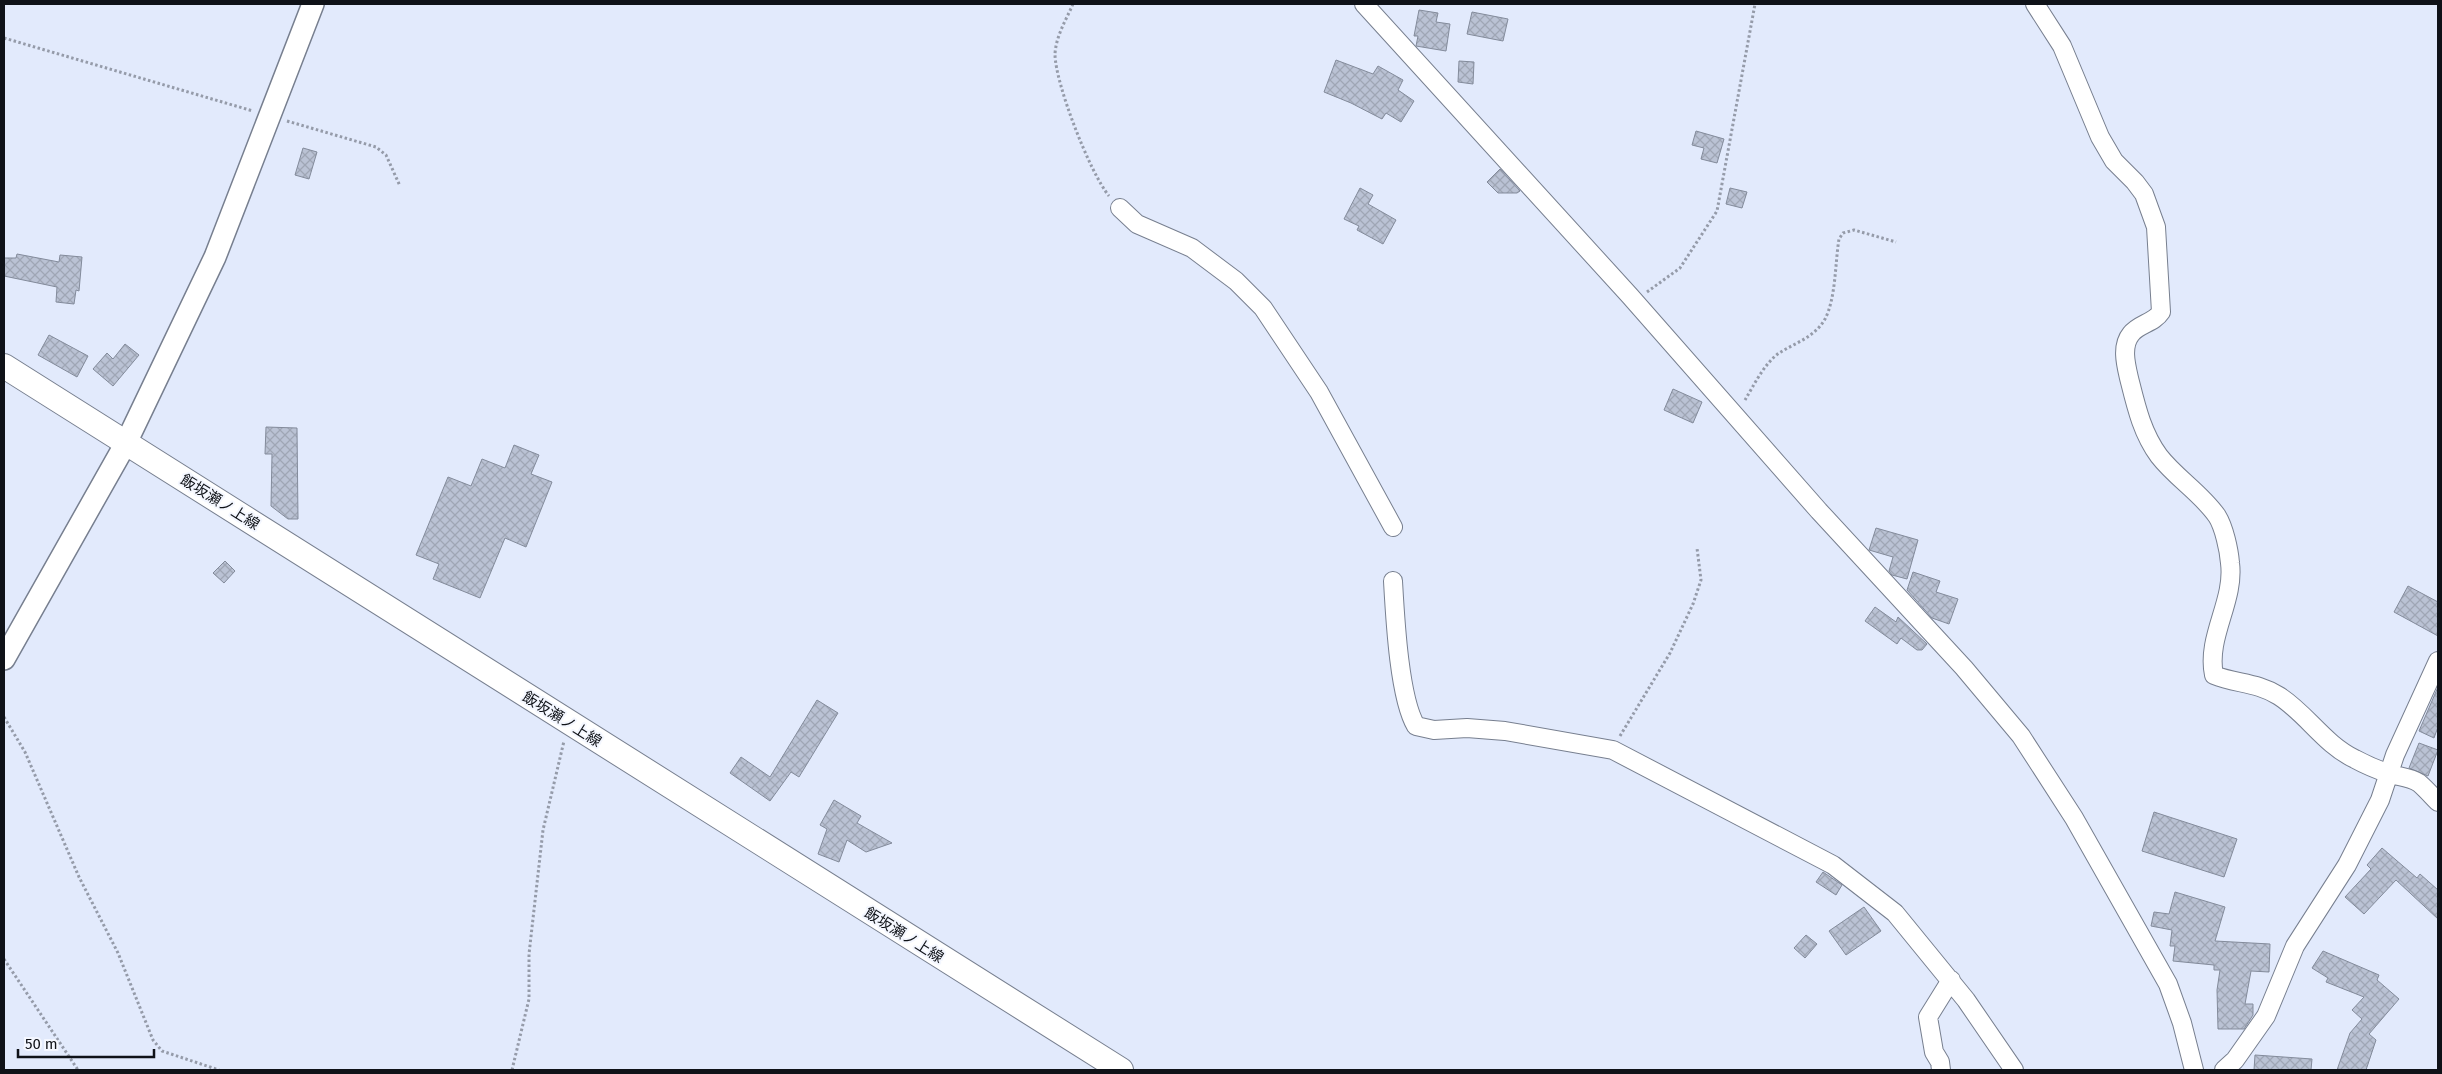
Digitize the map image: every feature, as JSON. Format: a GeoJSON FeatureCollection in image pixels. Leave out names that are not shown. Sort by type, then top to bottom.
{"type":"FeatureCollection","features":[{"type":"Feature","properties":{"kind":"main road","name":"飯坂瀬ノ上線"},"geometry":{"type":"LineString","coordinates":[[4,366],[1121,1070]]}},
{"type":"Feature","properties":{"kind":"street"},"geometry":{"type":"LineString","coordinates":[[4,659],[126,443],[215,257],[313,4]]}},
{"type":"Feature","properties":{"kind":"street"},"geometry":{"type":"LineString","coordinates":[[1364,4],[1635,302],[1819,511],[1964,668],[2021,736],[2074,818],[2168,984],[2182,1022],[2194,1070]]}},
{"type":"Feature","properties":{"kind":"street"},"geometry":{"type":"LineString","coordinates":[[2035,4],[2062,46],[2100,137],[2114,161],[2144,194],[2156,227],[2161,312],[2131,334],[2126,347],[2126,362],[2144,431],[2159,456],[2206,502],[2218,518],[2225,539],[2231,564],[2228,593],[2214,651],[2214,675],[2224,679],[2260,685],[2278,695],[2297,709],[2332,744],[2354,759],[2389,774],[2418,783],[2438,802]]}},
{"type":"Feature","properties":{"kind":"street"},"geometry":{"type":"LineString","coordinates":[[1120,208],[1137,224],[1192,248],[1236,281],[1263,308],[1319,392],[1393,527]]}},
{"type":"Feature","properties":{"kind":"street"},"geometry":{"type":"LineString","coordinates":[[1393,581],[1404,691],[1411,718],[1416,726],[1434,730],[1467,728],[1505,731],[1613,750],[1833,865],[1895,913],[1950,980],[2014,1070]]}},
{"type":"Feature","properties":{"kind":"street"},"geometry":{"type":"LineString","coordinates":[[2224,1070],[2235,1060],[2266,1016],[2295,946],[2347,865],[2380,800],[2395,754],[2438,661]]}},
{"type":"Feature","properties":{"kind":"street"},"geometry":{"type":"LineString","coordinates":[[1941,1070],[1940,1062],[1934,1052],[1928,1017],[1950,980]]}},
{"type":"Feature","properties":{"kind":"path"},"geometry":{"type":"LineString","coordinates":[[1073,4],[1057,40],[1056,67],[1092,170],[1108,195],[1120,208]]}},
{"type":"Feature","properties":{"kind":"path"},"geometry":{"type":"LineString","coordinates":[[1635,302],[1680,268],[1717,210],[1755,4]]}},
{"type":"Feature","properties":{"kind":"path"},"geometry":{"type":"LineString","coordinates":[[4,38],[376,147],[386,155],[400,186]]}},
{"type":"Feature","properties":{"kind":"path"},"geometry":{"type":"LineString","coordinates":[[1733,414],[1742,405],[1770,362],[1778,354],[1811,334],[1824,319],[1832,286],[1839,239],[1842,233],[1854,230],[1896,242]]}},
{"type":"Feature","properties":{"kind":"path"},"geometry":{"type":"LineString","coordinates":[[1613,750],[1636,706],[1670,653],[1693,604],[1701,580],[1697,548]]}},
{"type":"Feature","properties":{"kind":"path"},"geometry":{"type":"LineString","coordinates":[[4,718],[25,752],[79,877],[118,953],[153,1040],[162,1051],[219,1070]]}},
{"type":"Feature","properties":{"kind":"path"},"geometry":{"type":"LineString","coordinates":[[512,1070],[529,999],[529,954],[543,830],[563,742],[571,724]]}},
{"type":"Feature","properties":{"kind":"path"},"geometry":{"type":"LineString","coordinates":[[4,959],[78,1070]]}},
{"type":"Feature","properties":{"kind":"building"},"geometry":{"type":"Polygon","coordinates":[[[1419,10],[1438,13],[1436,22],[1450,24],[1446,51],[1416,46],[1418,36],[1414,36],[1419,10]]]}},
{"type":"Feature","properties":{"kind":"building"},"geometry":{"type":"Polygon","coordinates":[[[1472,12],[1508,19],[1503,41],[1467,34],[1472,12]]]}},
{"type":"Feature","properties":{"kind":"building"},"geometry":{"type":"Polygon","coordinates":[[[1336,60],[1373,74],[1378,66],[1403,80],[1398,90],[1414,101],[1401,122],[1386,113],[1382,119],[1324,92],[1336,60]]]}},
{"type":"Feature","properties":{"kind":"building"},"geometry":{"type":"Polygon","coordinates":[[[1459,61],[1474,62],[1473,84],[1458,82],[1459,61]]]}},
{"type":"Feature","properties":{"kind":"building"},"geometry":{"type":"Polygon","coordinates":[[[1696,131],[1724,139],[1717,163],[1701,159],[1704,148],[1692,145],[1696,131]]]}},
{"type":"Feature","properties":{"kind":"building"},"geometry":{"type":"Polygon","coordinates":[[[303,148],[317,152],[309,179],[295,175],[303,148]]]}},
{"type":"Feature","properties":{"kind":"building"},"geometry":{"type":"Polygon","coordinates":[[[1500,169],[1520,191],[1517,193],[1498,193],[1487,182],[1500,169]]]}},
{"type":"Feature","properties":{"kind":"building"},"geometry":{"type":"Polygon","coordinates":[[[1360,188],[1373,195],[1368,204],[1396,220],[1383,244],[1357,230],[1359,226],[1344,219],[1360,188]]]}},
{"type":"Feature","properties":{"kind":"building"},"geometry":{"type":"Polygon","coordinates":[[[1730,188],[1747,192],[1742,208],[1726,204],[1730,188]]]}},
{"type":"Feature","properties":{"kind":"building"},"geometry":{"type":"Polygon","coordinates":[[[17,254],[59,262],[60,255],[82,257],[79,291],[76,290],[74,304],[56,302],[57,287],[4,276],[4,258],[16,258],[17,254]]]}},
{"type":"Feature","properties":{"kind":"building"},"geometry":{"type":"Polygon","coordinates":[[[49,335],[88,356],[77,377],[38,355],[49,335]]]}},
{"type":"Feature","properties":{"kind":"building"},"geometry":{"type":"Polygon","coordinates":[[[125,344],[139,355],[113,386],[93,369],[107,353],[113,359],[125,344]]]}},
{"type":"Feature","properties":{"kind":"building"},"geometry":{"type":"Polygon","coordinates":[[[1673,389],[1702,402],[1693,423],[1664,410],[1673,389]]]}},
{"type":"Feature","properties":{"kind":"building"},"geometry":{"type":"Polygon","coordinates":[[[266,427],[297,428],[298,519],[288,519],[271,506],[272,454],[265,454],[266,427]]]}},
{"type":"Feature","properties":{"kind":"building"},"geometry":{"type":"Polygon","coordinates":[[[514,445],[539,455],[531,474],[552,482],[526,547],[505,538],[480,598],[433,579],[439,564],[416,555],[448,477],[471,486],[482,459],[505,468],[514,445]]]}},
{"type":"Feature","properties":{"kind":"building"},"geometry":{"type":"Polygon","coordinates":[[[1876,528],[1918,540],[1907,579],[1892,575],[1889,571],[1893,557],[1869,550],[1876,528]]]}},
{"type":"Feature","properties":{"kind":"building"},"geometry":{"type":"Polygon","coordinates":[[[225,561],[235,571],[224,583],[213,573],[225,561]]]}},
{"type":"Feature","properties":{"kind":"building"},"geometry":{"type":"Polygon","coordinates":[[[1913,572],[1940,581],[1936,592],[1958,599],[1949,624],[1932,618],[1907,590],[1913,572]]]}},
{"type":"Feature","properties":{"kind":"building"},"geometry":{"type":"Polygon","coordinates":[[[2408,586],[2438,602],[2438,636],[2394,612],[2408,586]]]}},
{"type":"Feature","properties":{"kind":"building"},"geometry":{"type":"Polygon","coordinates":[[[1875,607],[1896,622],[1898,617],[1927,644],[1922,650],[1917,650],[1901,638],[1897,644],[1865,621],[1875,607]]]}},
{"type":"Feature","properties":{"kind":"building"},"geometry":{"type":"Polygon","coordinates":[[[2438,687],[2438,727],[2434,738],[2419,731],[2438,687]]]}},
{"type":"Feature","properties":{"kind":"building"},"geometry":{"type":"Polygon","coordinates":[[[817,700],[838,713],[799,777],[791,772],[770,801],[730,773],[741,757],[770,777],[817,700]]]}},
{"type":"Feature","properties":{"kind":"building"},"geometry":{"type":"Polygon","coordinates":[[[2419,743],[2438,750],[2428,776],[2409,768],[2419,743]]]}},
{"type":"Feature","properties":{"kind":"building"},"geometry":{"type":"Polygon","coordinates":[[[834,800],[861,816],[857,823],[892,843],[866,852],[847,840],[839,862],[818,854],[827,829],[820,825],[834,800]]]}},
{"type":"Feature","properties":{"kind":"building"},"geometry":{"type":"Polygon","coordinates":[[[2154,812],[2237,839],[2224,877],[2142,851],[2154,812]]]}},
{"type":"Feature","properties":{"kind":"building"},"geometry":{"type":"Polygon","coordinates":[[[2382,848],[2417,878],[2420,874],[2438,890],[2438,919],[2396,880],[2364,914],[2345,897],[2371,869],[2367,865],[2382,848]]]}},
{"type":"Feature","properties":{"kind":"building"},"geometry":{"type":"Polygon","coordinates":[[[1823,872],[1842,885],[1836,895],[1816,882],[1823,872]]]}},
{"type":"Feature","properties":{"kind":"building"},"geometry":{"type":"Polygon","coordinates":[[[2175,892],[2225,907],[2215,941],[2270,944],[2269,972],[2251,971],[2245,1004],[2253,1004],[2253,1015],[2244,1029],[2218,1029],[2217,990],[2220,970],[2214,970],[2214,965],[2173,961],[2175,946],[2170,946],[2172,930],[2151,926],[2154,912],[2169,914],[2175,892]]]}},
{"type":"Feature","properties":{"kind":"building"},"geometry":{"type":"Polygon","coordinates":[[[1864,907],[1881,931],[1846,955],[1829,931],[1864,907]]]}},
{"type":"Feature","properties":{"kind":"building"},"geometry":{"type":"Polygon","coordinates":[[[1806,935],[1817,944],[1805,958],[1794,948],[1806,935]]]}},
{"type":"Feature","properties":{"kind":"building"},"geometry":{"type":"Polygon","coordinates":[[[2323,951],[2379,975],[2377,980],[2399,999],[2369,1034],[2376,1040],[2366,1070],[2337,1070],[2350,1033],[2362,1019],[2352,1010],[2364,997],[2326,982],[2328,978],[2312,968],[2323,951]]]}},
{"type":"Feature","properties":{"kind":"building"},"geometry":{"type":"Polygon","coordinates":[[[2255,1055],[2312,1059],[2311,1070],[2254,1070],[2255,1055]]]}}]}
